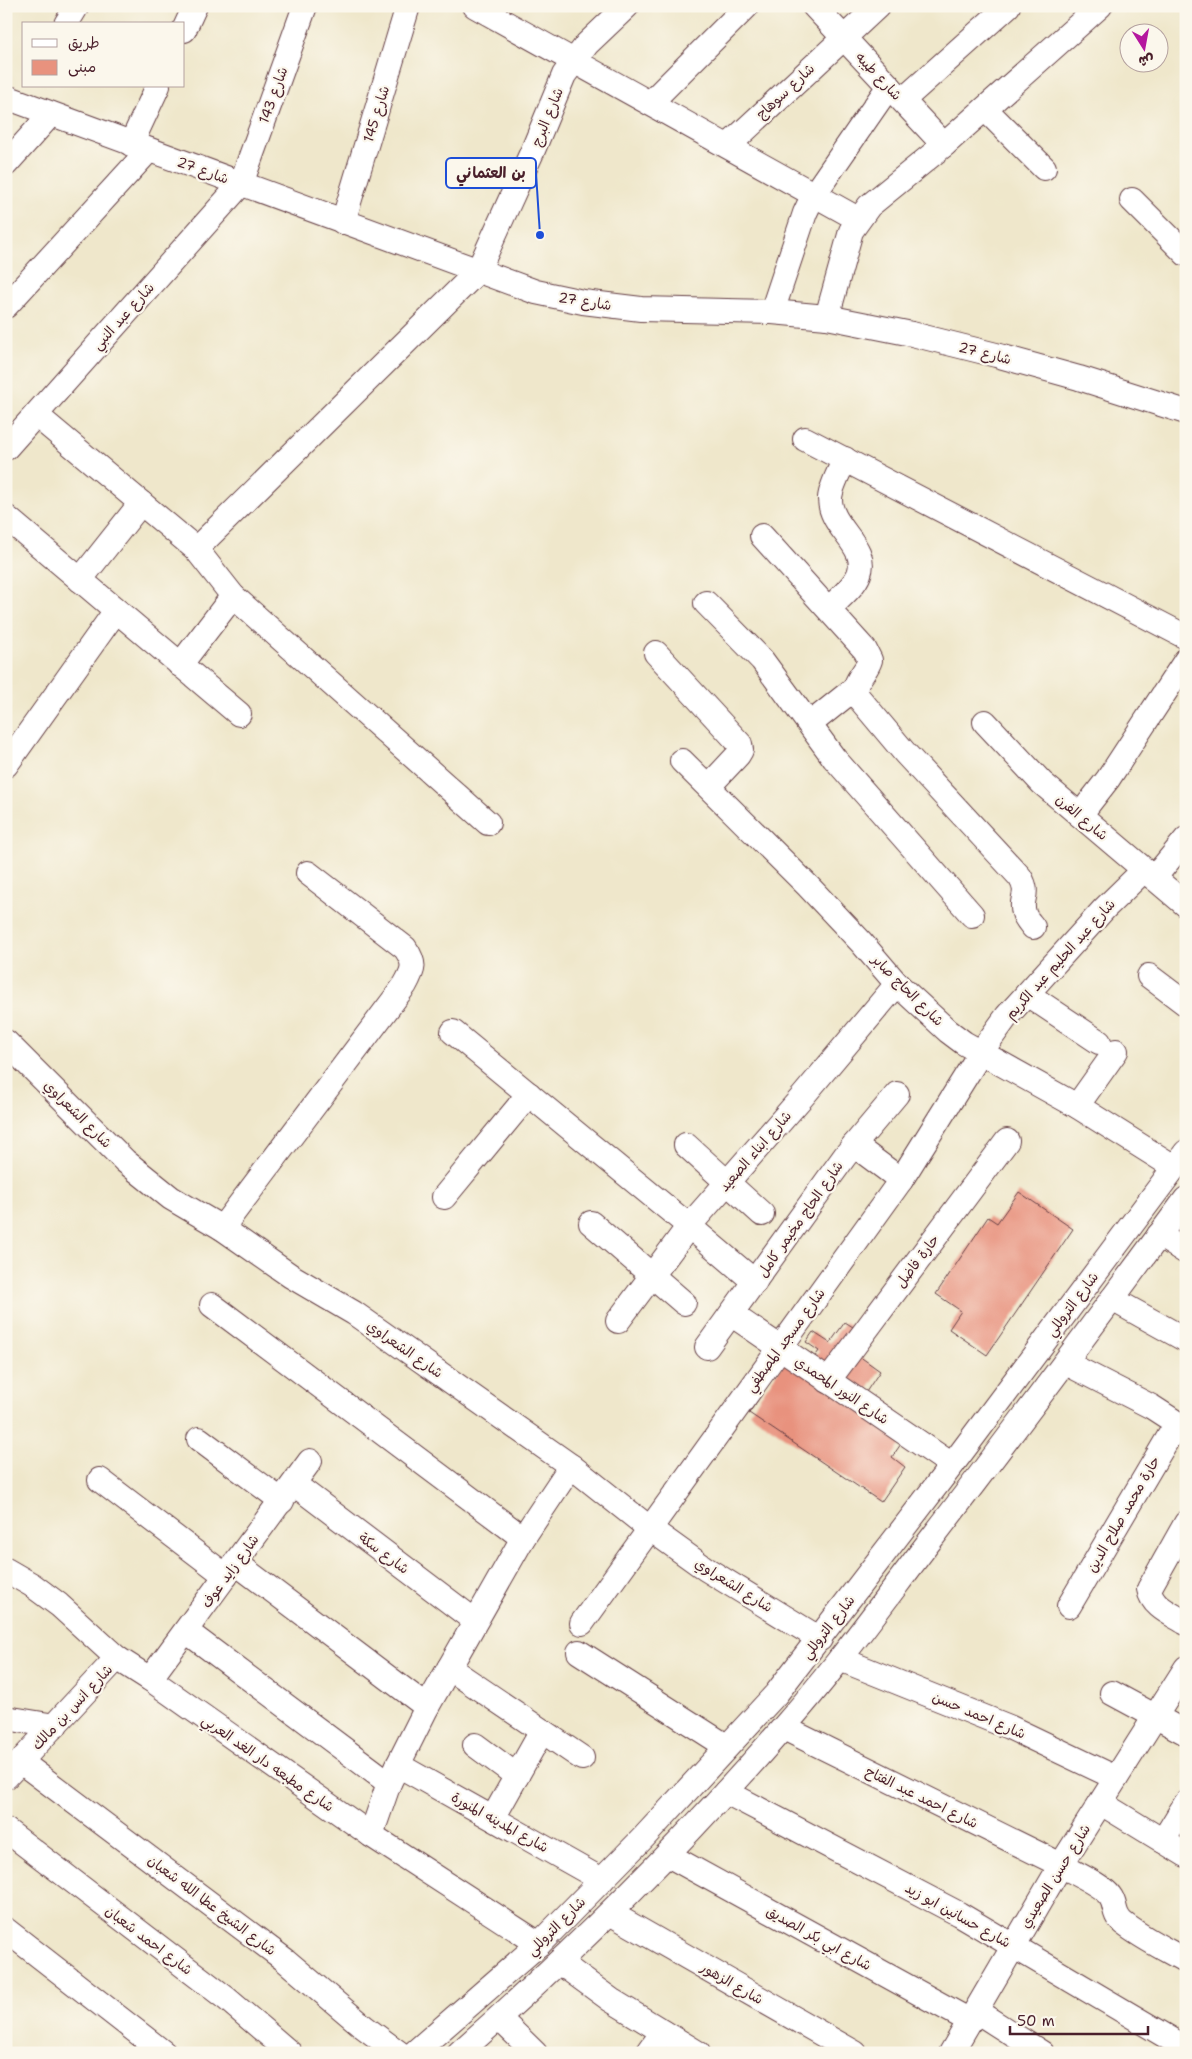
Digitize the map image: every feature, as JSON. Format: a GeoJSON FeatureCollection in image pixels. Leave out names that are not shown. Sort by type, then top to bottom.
{"type":"FeatureCollection","features":[{"type":"Feature","properties":{"kind":"street"},"geometry":{"type":"LineString","coordinates":[[67,22],[77,6]]}},
{"type":"Feature","properties":{"kind":"street"},"geometry":{"type":"LineString","coordinates":[[185,28],[195,6]]}},
{"type":"Feature","properties":{"kind":"street","name":"شارع 143"},"geometry":{"type":"LineString","coordinates":[[241,184],[305,6]]}},
{"type":"Feature","properties":{"kind":"street","name":"شارع 145"},"geometry":{"type":"LineString","coordinates":[[343,222],[408,6]]}},
{"type":"Feature","properties":{"kind":"street","name":"شارع البرج"},"geometry":{"type":"LineString","coordinates":[[478,271],[533,150],[564,75],[573,60],[587,44],[627,6]]}},
{"type":"Feature","properties":{"kind":"street"},"geometry":{"type":"LineString","coordinates":[[650,103],[747,6]]}},
{"type":"Feature","properties":{"kind":"street","name":"شارع طيبه"},"geometry":{"type":"LineString","coordinates":[[814,6],[944,145]]}},
{"type":"Feature","properties":{"kind":"street","name":"شارع سوهاج"},"geometry":{"type":"LineString","coordinates":[[728,146],[878,6]]}},
{"type":"Feature","properties":{"kind":"street"},"geometry":{"type":"LineString","coordinates":[[772,312],[805,213],[814,196],[896,93],[1008,6]]}},
{"type":"Feature","properties":{"kind":"street"},"geometry":{"type":"LineString","coordinates":[[827,316],[846,245],[858,219],[869,206],[944,145],[1100,6]]}},
{"type":"Feature","properties":{"kind":"street"},"geometry":{"type":"LineString","coordinates":[[489,9],[573,60],[858,219]]}},
{"type":"Feature","properties":{"kind":"street"},"geometry":{"type":"LineString","coordinates":[[6,306],[140,147],[157,88]]}},
{"type":"Feature","properties":{"kind":"street","name":"شارع 27"},"geometry":{"type":"LineString","coordinates":[[18,95],[51,114],[536,292],[583,302],[641,309],[772,312],[827,316],[912,334],[996,355],[1079,378],[1186,412]]}},
{"type":"Feature","properties":{"kind":"street"},"geometry":{"type":"LineString","coordinates":[[985,109],[1044,168]]}},
{"type":"Feature","properties":{"kind":"street"},"geometry":{"type":"LineString","coordinates":[[6,164],[51,114]]}},
{"type":"Feature","properties":{"kind":"street","name":"شارع عبد النبي"},"geometry":{"type":"LineString","coordinates":[[6,448],[241,184]]}},
{"type":"Feature","properties":{"kind":"street"},"geometry":{"type":"LineString","coordinates":[[1132,200],[1186,254]]}},
{"type":"Feature","properties":{"kind":"street"},"geometry":{"type":"LineString","coordinates":[[196,549],[478,271]]}},
{"type":"Feature","properties":{"kind":"street"},"geometry":{"type":"LineString","coordinates":[[36,415],[196,549],[233,596],[488,823]]}},
{"type":"Feature","properties":{"kind":"street"},"geometry":{"type":"LineString","coordinates":[[805,438],[1186,637]]}},
{"type":"Feature","properties":{"kind":"street"},"geometry":{"type":"LineString","coordinates":[[829,609],[859,574],[861,563],[858,552],[835,521],[830,508],[830,496],[845,459]]}},
{"type":"Feature","properties":{"kind":"street"},"geometry":{"type":"LineString","coordinates":[[80,580],[141,503]]}},
{"type":"Feature","properties":{"kind":"street"},"geometry":{"type":"LineString","coordinates":[[6,518],[239,714]]}},
{"type":"Feature","properties":{"kind":"street"},"geometry":{"type":"LineString","coordinates":[[762,536],[869,655],[868,665],[855,688],[810,724]]}},
{"type":"Feature","properties":{"kind":"street"},"geometry":{"type":"LineString","coordinates":[[180,664],[233,596]]}},
{"type":"Feature","properties":{"kind":"street"},"geometry":{"type":"LineString","coordinates":[[706,604],[762,660],[834,758],[972,914]]}},
{"type":"Feature","properties":{"kind":"street"},"geometry":{"type":"LineString","coordinates":[[6,765],[116,612]]}},
{"type":"Feature","properties":{"kind":"street"},"geometry":{"type":"LineString","coordinates":[[656,653],[740,744],[738,755],[709,786]]}},
{"type":"Feature","properties":{"kind":"street"},"geometry":{"type":"LineString","coordinates":[[1080,815],[1108,779],[1186,660]]}},
{"type":"Feature","properties":{"kind":"street"},"geometry":{"type":"LineString","coordinates":[[855,688],[858,697],[905,753],[1020,877],[1025,885],[1024,913],[1033,927]]}},
{"type":"Feature","properties":{"kind":"street","name":"شارع الفرن"},"geometry":{"type":"LineString","coordinates":[[985,722],[1042,783],[1186,905]]}},
{"type":"Feature","properties":{"kind":"street","name":"شارع الحاج صابر"},"geometry":{"type":"LineString","coordinates":[[682,761],[815,893],[897,984],[948,1032],[1077,1106],[1180,1159]]}},
{"type":"Feature","properties":{"kind":"street","name":"شارع عبد الحليم عبد الكريم"},"geometry":{"type":"LineString","coordinates":[[981,1052],[1007,1016],[1104,908],[1149,874],[1186,839]]}},
{"type":"Feature","properties":{"kind":"street"},"geometry":{"type":"LineString","coordinates":[[222,1228],[405,985],[412,972],[413,959],[405,948],[308,873]]}},
{"type":"Feature","properties":{"kind":"street"},"geometry":{"type":"LineString","coordinates":[[1148,976],[1186,1004]]}},
{"type":"Feature","properties":{"kind":"street","name":"شارع ابناء الصعيد"},"geometry":{"type":"LineString","coordinates":[[618,1321],[689,1226],[810,1089],[897,984]]}},
{"type":"Feature","properties":{"kind":"street"},"geometry":{"type":"LineString","coordinates":[[1027,994],[1108,1047],[1077,1106]]}},
{"type":"Feature","properties":{"kind":"street"},"geometry":{"type":"LineString","coordinates":[[453,1032],[755,1282]]}},
{"type":"Feature","properties":{"kind":"street","name":"شارع الشعراوي"},"geometry":{"type":"LineString","coordinates":[[6,1042],[147,1181],[196,1214],[222,1228],[291,1276],[354,1313],[571,1466],[649,1528],[706,1569],[820,1639]]}},
{"type":"Feature","properties":{"kind":"street","name":"شارع مسجد المصطفي"},"geometry":{"type":"LineString","coordinates":[[582,1623],[901,1180],[981,1052]]}},
{"type":"Feature","properties":{"kind":"street"},"geometry":{"type":"LineString","coordinates":[[444,1197],[528,1094]]}},
{"type":"Feature","properties":{"kind":"street","name":"شارع الحاج مخيمر كامل"},"geometry":{"type":"LineString","coordinates":[[707,1347],[854,1145],[897,1094]]}},
{"type":"Feature","properties":{"kind":"street","name":"حارة فاضل"},"geometry":{"type":"LineString","coordinates":[[828,1381],[1007,1141]]}},
{"type":"Feature","properties":{"kind":"street"},"geometry":{"type":"LineString","coordinates":[[686,1144],[762,1214]]}},
{"type":"Feature","properties":{"kind":"street"},"geometry":{"type":"LineString","coordinates":[[854,1145],[901,1180]]}},
{"type":"Feature","properties":{"kind":"street","name":"شارع التروللي"},"geometry":{"type":"LineString","coordinates":[[414,2053],[539,1944],[686,1793],[726,1746],[776,1694],[952,1465],[1180,1159]]}},
{"type":"Feature","properties":{"kind":"street","name":"شارع التروللي"},"geometry":{"type":"LineString","coordinates":[[459,2053],[559,1962],[668,1855],[784,1728],[840,1659],[1066,1363],[1186,1199]]}},
{"type":"Feature","properties":{"kind":"street"},"geometry":{"type":"LineString","coordinates":[[591,1223],[684,1302]]}},
{"type":"Feature","properties":{"kind":"street"},"geometry":{"type":"LineString","coordinates":[[1160,1235],[1186,1252]]}},
{"type":"Feature","properties":{"kind":"street"},"geometry":{"type":"LineString","coordinates":[[1112,1300],[1186,1340]]}},
{"type":"Feature","properties":{"kind":"street"},"geometry":{"type":"LineString","coordinates":[[212,1305],[523,1538]]}},
{"type":"Feature","properties":{"kind":"street","name":"شارع النور المحمدي"},"geometry":{"type":"LineString","coordinates":[[731,1314],[952,1465]]}},
{"type":"Feature","properties":{"kind":"street"},"geometry":{"type":"LineString","coordinates":[[1066,1363],[1152,1407],[1181,1426]]}},
{"type":"Feature","properties":{"kind":"street","name":"حارة محمد صلاح الدين"},"geometry":{"type":"LineString","coordinates":[[1069,1606],[1181,1426]]}},
{"type":"Feature","properties":{"kind":"street","name":"شارع سكة"},"geometry":{"type":"LineString","coordinates":[[199,1439],[288,1492],[475,1621]]}},
{"type":"Feature","properties":{"kind":"street","name":"شارع زايد عوف"},"geometry":{"type":"LineString","coordinates":[[150,1679],[310,1462]]}},
{"type":"Feature","properties":{"kind":"street"},"geometry":{"type":"LineString","coordinates":[[370,1835],[394,1774],[427,1707],[523,1538],[571,1466]]}},
{"type":"Feature","properties":{"kind":"street"},"geometry":{"type":"LineString","coordinates":[[100,1480],[427,1707]]}},
{"type":"Feature","properties":{"kind":"street"},"geometry":{"type":"LineString","coordinates":[[1186,1523],[1149,1589],[1150,1598],[1156,1604],[1186,1623]]}},
{"type":"Feature","properties":{"kind":"street","name":"شارع مطبعه دار الغد العربي"},"geometry":{"type":"LineString","coordinates":[[6,1570],[59,1605],[117,1658],[150,1679],[370,1835],[539,1944]]}},
{"type":"Feature","properties":{"kind":"street","name":"شارع المدينه المنورة"},"geometry":{"type":"LineString","coordinates":[[186,1630],[394,1774],[494,1818],[602,1880]]}},
{"type":"Feature","properties":{"kind":"street"},"geometry":{"type":"LineString","coordinates":[[580,1652],[726,1746]]}},
{"type":"Feature","properties":{"kind":"street","name":"شارع انس بن مالك"},"geometry":{"type":"LineString","coordinates":[[14,1770],[117,1658]]}},
{"type":"Feature","properties":{"kind":"street","name":"شارع احمد حسن"},"geometry":{"type":"LineString","coordinates":[[840,1659],[1009,1727],[1116,1778]]}},
{"type":"Feature","properties":{"kind":"street"},"geometry":{"type":"LineString","coordinates":[[449,1668],[582,1758]]}},
{"type":"Feature","properties":{"kind":"street","name":"شارع حسن الصعيدي"},"geometry":{"type":"LineString","coordinates":[[951,2053],[1061,1866],[1186,1668]]}},
{"type":"Feature","properties":{"kind":"street"},"geometry":{"type":"LineString","coordinates":[[1112,1693],[1186,1733]]}},
{"type":"Feature","properties":{"kind":"street"},"geometry":{"type":"LineString","coordinates":[[6,1718],[55,1726]]}},
{"type":"Feature","properties":{"kind":"street","name":"شارع احمد عبد الفتاح"},"geometry":{"type":"LineString","coordinates":[[784,1728],[1061,1866],[1109,1894],[1113,1910],[1123,1923],[1186,1961]]}},
{"type":"Feature","properties":{"kind":"street"},"geometry":{"type":"LineString","coordinates":[[494,1818],[542,1731]]}},
{"type":"Feature","properties":{"kind":"street"},"geometry":{"type":"LineString","coordinates":[[476,1745],[517,1776]]}},
{"type":"Feature","properties":{"kind":"street","name":"شارع الشيخ عطا الله شعبان"},"geometry":{"type":"LineString","coordinates":[[14,1770],[285,1960],[364,2027],[398,2053]]}},
{"type":"Feature","properties":{"kind":"street","name":"شارع حسانين ابو زيد"},"geometry":{"type":"LineString","coordinates":[[726,1792],[959,1914],[1186,2048]]}},
{"type":"Feature","properties":{"kind":"street"},"geometry":{"type":"LineString","coordinates":[[1101,1803],[1186,1855]]}},
{"type":"Feature","properties":{"kind":"street"},"geometry":{"type":"LineString","coordinates":[[1163,1841],[1186,1803]]}},
{"type":"Feature","properties":{"kind":"street","name":"شارع احمد شعبان"},"geometry":{"type":"LineString","coordinates":[[6,1830],[227,1999],[290,2053]]}},
{"type":"Feature","properties":{"kind":"street","name":"شارع ابي بكر الصديق"},"geometry":{"type":"LineString","coordinates":[[668,1855],[1042,2053]]}},
{"type":"Feature","properties":{"kind":"street","name":"شارع الزهور"},"geometry":{"type":"LineString","coordinates":[[610,1912],[855,2053]]}},
{"type":"Feature","properties":{"kind":"street"},"geometry":{"type":"LineString","coordinates":[[6,1930],[164,2053]]}},
{"type":"Feature","properties":{"kind":"street"},"geometry":{"type":"LineString","coordinates":[[559,1962],[611,2000],[698,2053]]}},
{"type":"Feature","properties":{"kind":"street"},"geometry":{"type":"LineString","coordinates":[[499,2018],[534,2053]]}},
{"type":"Feature","properties":{"kind":"street"},"geometry":{"type":"LineString","coordinates":[[648,2053],[663,2032]]}},
{"type":"Feature","properties":{"kind":"building"},"geometry":{"type":"Polygon","coordinates":[[[1019,1192],[1073,1229],[987,1355],[949,1329],[961,1311],[936,1294],[988,1217],[997,1223],[1019,1192]]]}},
{"type":"Feature","properties":{"kind":"building"},"geometry":{"type":"Polygon","coordinates":[[[845,1322],[853,1327],[847,1336],[857,1343],[859,1356],[880,1371],[862,1398],[910,1431],[892,1457],[905,1467],[881,1502],[749,1413],[793,1349],[811,1362],[819,1351],[806,1342],[813,1332],[830,1343],[845,1322]]]}},
{"type":"Feature","properties":{"kind":"place","name":"بن العثماني"},"geometry":{"type":"Point","coordinates":[540,235]}}]}
